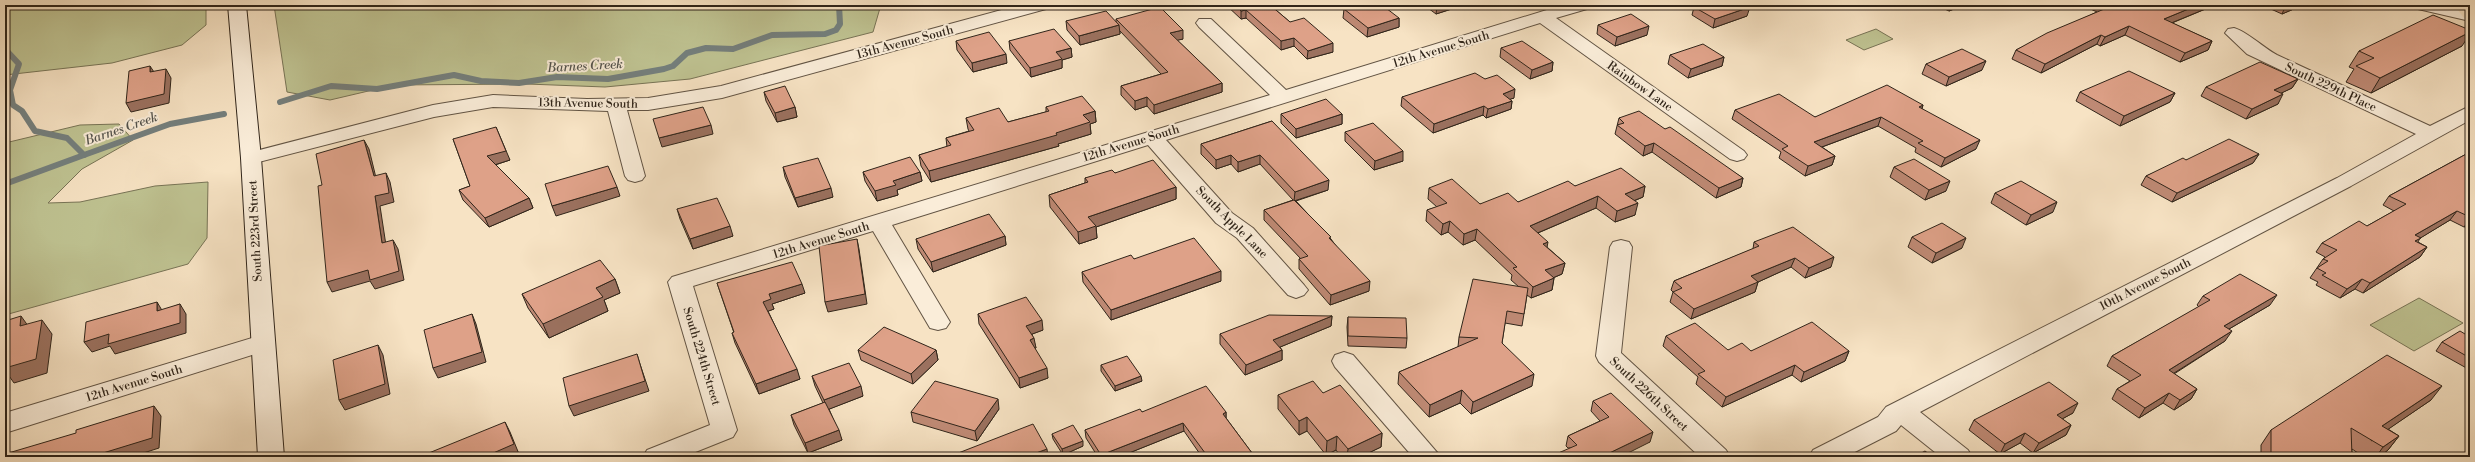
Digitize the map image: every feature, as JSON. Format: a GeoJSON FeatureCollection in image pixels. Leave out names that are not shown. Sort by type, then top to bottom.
{"type":"FeatureCollection","features":[{"type":"Feature","properties":{"kind":"main road"},"geometry":{"type":"LineString","coordinates":[[2463,5],[2470,15]]}},
{"type":"Feature","properties":{"kind":"street","name":"South 223rd Street"},"geometry":{"type":"LineString","coordinates":[[237,5],[251,158],[262,344],[271,457]]}},
{"type":"Feature","properties":{"kind":"street","name":"13th Avenue South"},"geometry":{"type":"LineString","coordinates":[[251,158],[466,105],[519,101],[617,105],[648,104],[722,92],[1040,5]]}},
{"type":"Feature","properties":{"kind":"street","name":"12th Avenue South"},"geometry":{"type":"LineString","coordinates":[[680,282],[880,222],[1582,5]]}},
{"type":"Feature","properties":{"kind":"street"},"geometry":{"type":"LineString","coordinates":[[2424,5],[2470,15]]}},
{"type":"Feature","properties":{"kind":"street","name":"Rainbow Lane"},"geometry":{"type":"LineString","coordinates":[[1543,17],[1737,155]]}},
{"type":"Feature","properties":{"kind":"street"},"geometry":{"type":"LineString","coordinates":[[1205,23],[1283,97]]}},
{"type":"Feature","properties":{"kind":"street","name":"South 229th Place"},"geometry":{"type":"LineString","coordinates":[[2234,33],[2254,50],[2270,59],[2432,134]]}},
{"type":"Feature","properties":{"kind":"street"},"geometry":{"type":"LineString","coordinates":[[617,105],[618,118],[635,176]]}},
{"type":"Feature","properties":{"kind":"street","name":"10th Avenue South"},"geometry":{"type":"LineString","coordinates":[[1822,457],[1887,424],[1895,414],[2344,182],[2470,112]]}},
{"type":"Feature","properties":{"kind":"street","name":"South Apple Lane"},"geometry":{"type":"LineString","coordinates":[[1152,137],[1224,218],[1245,234],[1296,290]]}},
{"type":"Feature","properties":{"kind":"street"},"geometry":{"type":"LineString","coordinates":[[880,222],[938,322]]}},
{"type":"Feature","properties":{"kind":"street","name":"South 226th Street"},"geometry":{"type":"LineString","coordinates":[[1621,247],[1608,356],[1717,457]]}},
{"type":"Feature","properties":{"kind":"street","name":"South 224th Street"},"geometry":{"type":"LineString","coordinates":[[656,457],[724,430],[680,282]]}},
{"type":"Feature","properties":{"kind":"street","name":"12th Avenue South"},"geometry":{"type":"LineString","coordinates":[[5,423],[262,344]]}},
{"type":"Feature","properties":{"kind":"street"},"geometry":{"type":"LineString","coordinates":[[1344,361],[1428,457]]}},
{"type":"Feature","properties":{"kind":"street"},"geometry":{"type":"LineString","coordinates":[[1901,411],[1959,457]]}},
{"type":"Feature","properties":{"kind":"green space"},"geometry":{"type":"Polygon","coordinates":[[[5,5],[206,5],[206,25],[182,45],[112,63],[5,75],[5,5]]]}},
{"type":"Feature","properties":{"kind":"green space"},"geometry":{"type":"Polygon","coordinates":[[[274,5],[887,5],[880,8],[873,32],[690,79],[605,87],[527,84],[394,85],[330,100],[287,92],[274,5]]]}},
{"type":"Feature","properties":{"kind":"green space"},"geometry":{"type":"Polygon","coordinates":[[[1876,29],[1893,39],[1864,50],[1846,40],[1876,29]]]}},
{"type":"Feature","properties":{"kind":"green space"},"geometry":{"type":"Polygon","coordinates":[[[119,124],[133,140],[82,169],[48,203],[80,202],[155,186],[208,182],[207,238],[188,264],[5,315],[5,143],[80,125],[119,124]]]}},
{"type":"Feature","properties":{"kind":"green space"},"geometry":{"type":"Polygon","coordinates":[[[2419,298],[2463,323],[2414,351],[2370,325],[2419,298]]]}},
{"type":"Feature","properties":{"kind":"building"},"geometry":{"type":"Polygon","coordinates":[[[1235,5],[1270,5],[1290,22],[1304,18],[1333,43],[1308,51],[1294,38],[1281,41],[1246,10],[1241,11],[1235,5]]]}},
{"type":"Feature","properties":{"kind":"building"},"geometry":{"type":"Polygon","coordinates":[[[1359,5],[1382,5],[1399,18],[1368,28],[1344,9],[1359,5]]]}},
{"type":"Feature","properties":{"kind":"building"},"geometry":{"type":"Polygon","coordinates":[[[1699,5],[1746,5],[1750,7],[1715,19],[1694,7],[1699,5]]]}},
{"type":"Feature","properties":{"kind":"building"},"geometry":{"type":"Polygon","coordinates":[[[2104,5],[2198,5],[2164,19],[2212,41],[2185,53],[2129,26],[2105,37],[2101,35],[2045,64],[2016,50],[2047,33],[2109,7],[2104,5]]]}},
{"type":"Feature","properties":{"kind":"building"},"geometry":{"type":"Polygon","coordinates":[[[1160,7],[1183,30],[1170,33],[1222,83],[1154,105],[1147,97],[1135,101],[1121,86],[1168,72],[1116,19],[1160,7]]]}},
{"type":"Feature","properties":{"kind":"building"},"geometry":{"type":"Polygon","coordinates":[[[1106,11],[1119,25],[1079,36],[1066,21],[1106,11]]]}},
{"type":"Feature","properties":{"kind":"building"},"geometry":{"type":"Polygon","coordinates":[[[1631,14],[1649,26],[1617,37],[1598,25],[1631,14]]]}},
{"type":"Feature","properties":{"kind":"building"},"geometry":{"type":"Polygon","coordinates":[[[2433,15],[2470,30],[2470,32],[2380,78],[2356,66],[2374,58],[2359,51],[2433,15]]]}},
{"type":"Feature","properties":{"kind":"building"},"geometry":{"type":"Polygon","coordinates":[[[1054,29],[1071,48],[1056,52],[1062,59],[1030,68],[1009,41],[1054,29]]]}},
{"type":"Feature","properties":{"kind":"building"},"geometry":{"type":"Polygon","coordinates":[[[989,32],[1006,54],[972,63],[956,41],[989,32]]]}},
{"type":"Feature","properties":{"kind":"building"},"geometry":{"type":"Polygon","coordinates":[[[1522,41],[1553,62],[1532,70],[1501,48],[1522,41]]]}},
{"type":"Feature","properties":{"kind":"building"},"geometry":{"type":"Polygon","coordinates":[[[1703,44],[1724,57],[1691,69],[1670,55],[1703,44]]]}},
{"type":"Feature","properties":{"kind":"building"},"geometry":{"type":"Polygon","coordinates":[[[1962,49],[1986,61],[1949,77],[1926,64],[1962,49]]]}},
{"type":"Feature","properties":{"kind":"building"},"geometry":{"type":"Polygon","coordinates":[[[2260,62],[2298,79],[2274,90],[2283,94],[2252,109],[2206,87],[2260,62]]]}},
{"type":"Feature","properties":{"kind":"building"},"geometry":{"type":"Polygon","coordinates":[[[150,66],[150,72],[166,69],[164,94],[126,103],[129,71],[150,66]]]}},
{"type":"Feature","properties":{"kind":"building"},"geometry":{"type":"Polygon","coordinates":[[[2129,71],[2175,93],[2124,116],[2080,92],[2129,71]]]}},
{"type":"Feature","properties":{"kind":"building"},"geometry":{"type":"Polygon","coordinates":[[[1475,73],[1485,79],[1497,75],[1515,89],[1503,94],[1512,101],[1488,109],[1484,106],[1434,124],[1402,97],[1475,73]]]}},
{"type":"Feature","properties":{"kind":"building"},"geometry":{"type":"Polygon","coordinates":[[[1887,85],[1923,105],[1919,107],[1980,140],[1945,158],[1918,143],[1923,141],[1881,117],[1814,142],[1835,156],[1808,166],[1782,149],[1788,146],[1735,110],[1779,94],[1815,117],[1887,85]]]}},
{"type":"Feature","properties":{"kind":"building"},"geometry":{"type":"Polygon","coordinates":[[[785,86],[795,107],[775,113],[764,92],[785,86]]]}},
{"type":"Feature","properties":{"kind":"building"},"geometry":{"type":"Polygon","coordinates":[[[1082,96],[1095,111],[1083,115],[1090,122],[1056,133],[1057,135],[929,171],[919,155],[951,145],[946,138],[974,130],[966,118],[999,108],[1008,122],[1049,111],[1046,107],[1082,96]]]}},
{"type":"Feature","properties":{"kind":"building"},"geometry":{"type":"Polygon","coordinates":[[[1326,99],[1342,114],[1296,129],[1281,114],[1326,99]]]}},
{"type":"Feature","properties":{"kind":"building"},"geometry":{"type":"Polygon","coordinates":[[[703,107],[711,125],[659,138],[653,119],[703,107]]]}},
{"type":"Feature","properties":{"kind":"building"},"geometry":{"type":"Polygon","coordinates":[[[1639,111],[1665,129],[1670,127],[1743,178],[1719,188],[1654,143],[1645,146],[1617,125],[1624,123],[1619,118],[1639,111]]]}},
{"type":"Feature","properties":{"kind":"building"},"geometry":{"type":"Polygon","coordinates":[[[1272,121],[1329,180],[1295,192],[1260,155],[1238,162],[1231,155],[1216,160],[1201,144],[1272,121]]]}},
{"type":"Feature","properties":{"kind":"building"},"geometry":{"type":"Polygon","coordinates":[[[1373,123],[1403,151],[1375,161],[1345,132],[1373,123]]]}},
{"type":"Feature","properties":{"kind":"building"},"geometry":{"type":"Polygon","coordinates":[[[496,127],[506,151],[487,156],[529,198],[485,218],[459,190],[470,186],[453,139],[496,127]]]}},
{"type":"Feature","properties":{"kind":"building"},"geometry":{"type":"Polygon","coordinates":[[[2229,139],[2259,154],[2177,193],[2146,176],[2183,158],[2186,160],[2229,139]]]}},
{"type":"Feature","properties":{"kind":"building"},"geometry":{"type":"Polygon","coordinates":[[[364,140],[374,176],[386,173],[389,193],[375,196],[382,243],[393,240],[399,271],[370,280],[368,270],[327,282],[318,186],[322,185],[316,154],[364,140]]]}},
{"type":"Feature","properties":{"kind":"building"},"geometry":{"type":"Polygon","coordinates":[[[2470,152],[2470,217],[2457,211],[2415,235],[2421,238],[2415,241],[2427,247],[2370,283],[2362,279],[2347,289],[2322,275],[2326,273],[2317,268],[2328,261],[2323,259],[2337,250],[2322,243],[2359,221],[2367,226],[2406,204],[2389,196],[2470,152]]]}},
{"type":"Feature","properties":{"kind":"building"},"geometry":{"type":"Polygon","coordinates":[[[910,157],[920,172],[893,181],[896,185],[875,191],[863,172],[910,157]]]}},
{"type":"Feature","properties":{"kind":"building"},"geometry":{"type":"Polygon","coordinates":[[[818,158],[831,188],[795,198],[783,167],[818,158]]]}},
{"type":"Feature","properties":{"kind":"building"},"geometry":{"type":"Polygon","coordinates":[[[1914,159],[1950,181],[1929,190],[1894,167],[1914,159]]]}},
{"type":"Feature","properties":{"kind":"building"},"geometry":{"type":"Polygon","coordinates":[[[1153,160],[1176,187],[1088,217],[1096,226],[1078,232],[1049,195],[1088,182],[1085,178],[1112,170],[1115,173],[1153,160]]]}},
{"type":"Feature","properties":{"kind":"building"},"geometry":{"type":"Polygon","coordinates":[[[608,166],[617,187],[552,206],[545,184],[608,166]]]}},
{"type":"Feature","properties":{"kind":"building"},"geometry":{"type":"Polygon","coordinates":[[[1621,168],[1645,186],[1625,194],[1638,203],[1617,211],[1598,196],[1530,226],[1548,242],[1543,244],[1565,263],[1545,270],[1554,278],[1533,287],[1513,268],[1517,267],[1477,229],[1464,234],[1450,221],[1443,224],[1427,210],[1447,203],[1429,188],[1452,179],[1480,204],[1508,193],[1518,202],[1568,181],[1575,186],[1621,168]]]}},
{"type":"Feature","properties":{"kind":"building"},"geometry":{"type":"Polygon","coordinates":[[[2021,181],[2057,202],[2031,215],[1995,193],[2021,181]]]}},
{"type":"Feature","properties":{"kind":"building"},"geometry":{"type":"Polygon","coordinates":[[[717,198],[730,226],[690,239],[677,209],[717,198]]]}},
{"type":"Feature","properties":{"kind":"building"},"geometry":{"type":"Polygon","coordinates":[[[1294,200],[1331,237],[1329,238],[1370,281],[1331,295],[1299,259],[1308,256],[1264,210],[1294,200]]]}},
{"type":"Feature","properties":{"kind":"building"},"geometry":{"type":"Polygon","coordinates":[[[989,214],[1005,236],[931,262],[916,239],[989,214]]]}},
{"type":"Feature","properties":{"kind":"building"},"geometry":{"type":"Polygon","coordinates":[[[1942,223],[1966,238],[1936,253],[1912,237],[1942,223]]]}},
{"type":"Feature","properties":{"kind":"building"},"geometry":{"type":"Polygon","coordinates":[[[1793,227],[1834,257],[1809,268],[1795,258],[1751,276],[1758,282],[1694,309],[1673,292],[1682,288],[1674,281],[1759,246],[1754,242],[1793,227]]]}},
{"type":"Feature","properties":{"kind":"building"},"geometry":{"type":"Polygon","coordinates":[[[1194,238],[1221,271],[1111,310],[1082,272],[1131,255],[1134,259],[1194,238]]]}},
{"type":"Feature","properties":{"kind":"building"},"geometry":{"type":"Polygon","coordinates":[[[857,239],[865,294],[825,302],[819,246],[857,239]]]}},
{"type":"Feature","properties":{"kind":"building"},"geometry":{"type":"Polygon","coordinates":[[[600,260],[615,279],[596,288],[603,297],[543,324],[522,294],[600,260]]]}},
{"type":"Feature","properties":{"kind":"building"},"geometry":{"type":"Polygon","coordinates":[[[792,262],[802,284],[769,294],[771,299],[763,302],[797,369],[756,384],[732,333],[734,332],[717,283],[792,262]]]}},
{"type":"Feature","properties":{"kind":"building"},"geometry":{"type":"Polygon","coordinates":[[[2240,274],[2277,295],[2224,326],[2232,331],[2169,370],[2197,389],[2180,400],[2169,393],[2145,408],[2117,389],[2141,375],[2112,356],[2210,300],[2203,296],[2240,274]]]}},
{"type":"Feature","properties":{"kind":"building"},"geometry":{"type":"Polygon","coordinates":[[[1473,279],[1528,288],[1524,314],[1507,311],[1502,343],[1534,374],[1473,402],[1462,390],[1430,405],[1399,372],[1478,338],[1459,337],[1473,279]]]}},
{"type":"Feature","properties":{"kind":"building"},"geometry":{"type":"Polygon","coordinates":[[[1026,297],[1042,320],[1026,326],[1034,338],[1030,340],[1047,368],[1019,378],[978,314],[1026,297]]]}},
{"type":"Feature","properties":{"kind":"building"},"geometry":{"type":"Polygon","coordinates":[[[157,302],[157,311],[180,304],[180,323],[108,344],[109,334],[84,342],[86,322],[157,302]]]}},
{"type":"Feature","properties":{"kind":"building"},"geometry":{"type":"Polygon","coordinates":[[[472,314],[482,352],[433,368],[424,330],[472,314]]]}},
{"type":"Feature","properties":{"kind":"building"},"geometry":{"type":"Polygon","coordinates":[[[1269,315],[1332,316],[1273,340],[1282,350],[1246,365],[1220,334],[1269,315]]]}},
{"type":"Feature","properties":{"kind":"building"},"geometry":{"type":"Polygon","coordinates":[[[21,316],[20,326],[42,320],[36,359],[5,368],[5,321],[21,316]]]}},
{"type":"Feature","properties":{"kind":"building"},"geometry":{"type":"Polygon","coordinates":[[[1348,317],[1406,318],[1407,338],[1348,336],[1348,317]]]}},
{"type":"Feature","properties":{"kind":"building"},"geometry":{"type":"Polygon","coordinates":[[[1812,322],[1849,351],[1804,372],[1795,365],[1726,397],[1698,374],[1705,371],[1666,336],[1695,323],[1728,350],[1742,343],[1751,351],[1812,322]]]}},
{"type":"Feature","properties":{"kind":"building"},"geometry":{"type":"Polygon","coordinates":[[[884,327],[936,350],[911,374],[858,350],[884,327]]]}},
{"type":"Feature","properties":{"kind":"building"},"geometry":{"type":"Polygon","coordinates":[[[2460,331],[2470,337],[2470,358],[2442,342],[2460,331]]]}},
{"type":"Feature","properties":{"kind":"building"},"geometry":{"type":"Polygon","coordinates":[[[378,345],[385,384],[339,400],[333,360],[378,345]]]}},
{"type":"Feature","properties":{"kind":"building"},"geometry":{"type":"Polygon","coordinates":[[[637,354],[645,381],[569,406],[563,378],[637,354]]]}},
{"type":"Feature","properties":{"kind":"building"},"geometry":{"type":"Polygon","coordinates":[[[2387,355],[2442,386],[2382,426],[2399,436],[2383,447],[2351,428],[2352,457],[2271,457],[2271,430],[2387,355]]]}},
{"type":"Feature","properties":{"kind":"building"},"geometry":{"type":"Polygon","coordinates":[[[1127,356],[1141,376],[1115,386],[1101,365],[1127,356]]]}},
{"type":"Feature","properties":{"kind":"building"},"geometry":{"type":"Polygon","coordinates":[[[849,363],[861,386],[824,400],[812,376],[849,363]]]}},
{"type":"Feature","properties":{"kind":"building"},"geometry":{"type":"Polygon","coordinates":[[[935,381],[998,399],[975,431],[911,412],[935,381]]]}},
{"type":"Feature","properties":{"kind":"building"},"geometry":{"type":"Polygon","coordinates":[[[1313,381],[1323,393],[1340,385],[1382,433],[1348,449],[1337,436],[1327,441],[1307,417],[1299,421],[1278,395],[1313,381]]]}},
{"type":"Feature","properties":{"kind":"building"},"geometry":{"type":"Polygon","coordinates":[[[2049,382],[2078,403],[2057,415],[2071,425],[2039,443],[2025,433],[2005,444],[1974,420],[2049,382]]]}},
{"type":"Feature","properties":{"kind":"building"},"geometry":{"type":"Polygon","coordinates":[[[1206,386],[1226,412],[1223,414],[1252,453],[1242,457],[1208,457],[1183,423],[1101,455],[1085,430],[1140,409],[1142,412],[1206,386]]]}},
{"type":"Feature","properties":{"kind":"building"},"geometry":{"type":"Polygon","coordinates":[[[1611,393],[1653,432],[1601,457],[1549,457],[1577,445],[1568,436],[1609,417],[1593,401],[1611,393]]]}},
{"type":"Feature","properties":{"kind":"building"},"geometry":{"type":"Polygon","coordinates":[[[825,402],[839,430],[805,443],[791,415],[825,402]]]}},
{"type":"Feature","properties":{"kind":"building"},"geometry":{"type":"Polygon","coordinates":[[[154,406],[152,438],[90,457],[5,457],[5,454],[76,433],[76,430],[154,406]]]}},
{"type":"Feature","properties":{"kind":"building"},"geometry":{"type":"Polygon","coordinates":[[[505,422],[514,444],[491,454],[493,457],[419,457],[505,422]]]}},
{"type":"Feature","properties":{"kind":"building"},"geometry":{"type":"Polygon","coordinates":[[[1033,424],[1047,449],[1025,457],[948,457],[1033,424]]]}},
{"type":"Feature","properties":{"kind":"building"},"geometry":{"type":"Polygon","coordinates":[[[1073,425],[1083,441],[1062,449],[1052,434],[1073,425]]]}},
{"type":"Feature","properties":{"kind":"building"},"geometry":{"type":"Polygon","coordinates":[[[1925,451],[1933,457],[1914,457],[1925,451]]]}},
{"type":"Feature","properties":{"kind":"waterway","name":"Barnes Creek"},"geometry":{"type":"LineString","coordinates":[[280,102],[331,86],[377,89],[454,75],[481,81],[519,83],[557,77],[608,79],[664,69],[673,66],[687,53],[706,48],[733,49],[772,35],[825,34],[836,30],[840,24],[839,5]]}},
{"type":"Feature","properties":{"kind":"waterway","name":"Barnes Creek"},"geometry":{"type":"LineString","coordinates":[[5,49],[19,64],[10,90],[13,105],[22,111],[35,131],[67,138],[84,155]]}},
{"type":"Feature","properties":{"kind":"waterway","name":"Barnes Creek"},"geometry":{"type":"LineString","coordinates":[[84,155],[170,124],[224,114]]}},
{"type":"Feature","properties":{"kind":"waterway"},"geometry":{"type":"LineString","coordinates":[[5,184],[84,155]]}}]}
